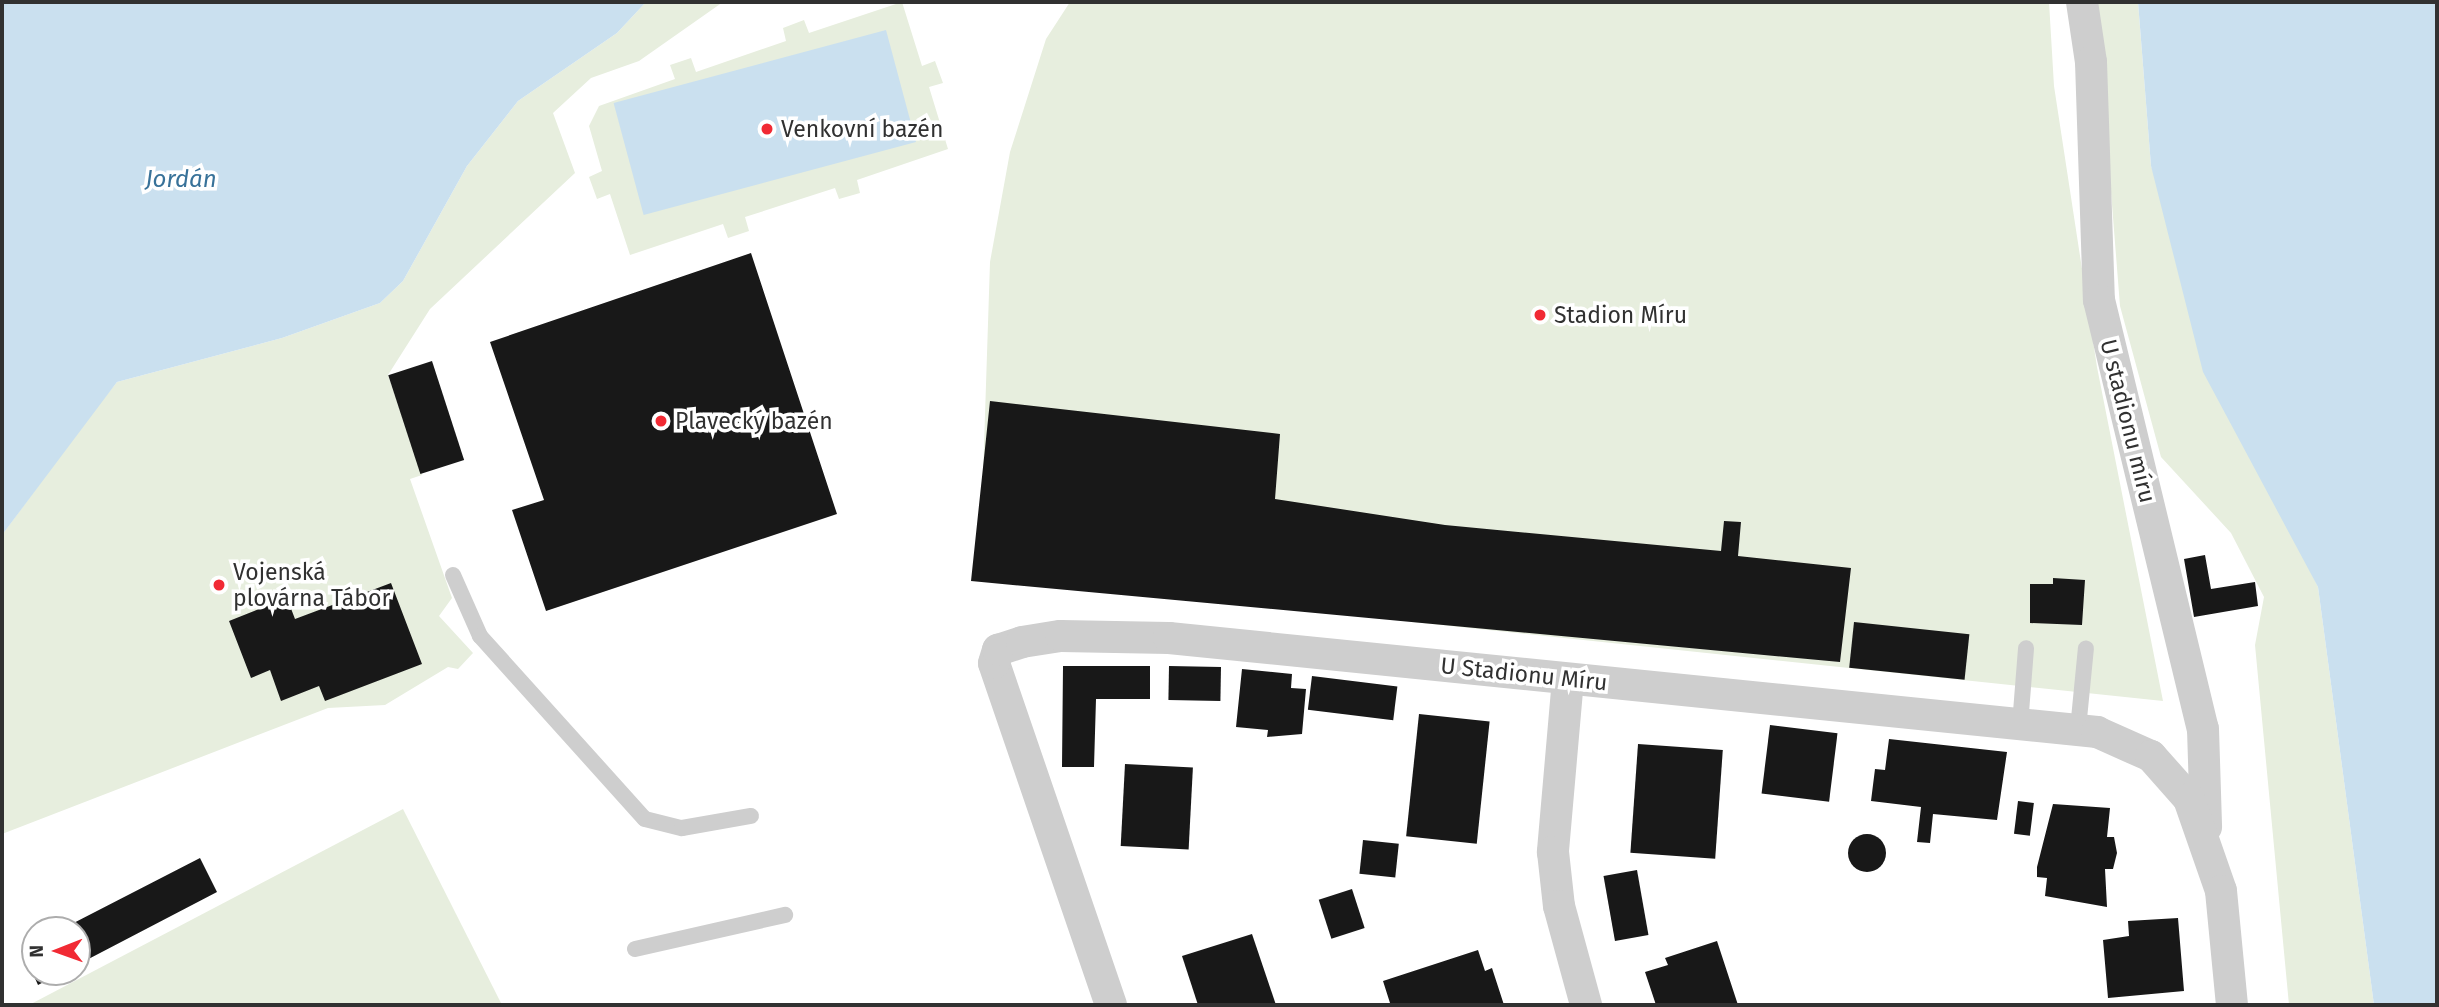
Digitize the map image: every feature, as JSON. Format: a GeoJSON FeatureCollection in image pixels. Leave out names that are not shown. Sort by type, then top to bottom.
{"type":"FeatureCollection","features":[{"type":"Feature","properties":{"kind":"street","name":"U stadionu míru"},"geometry":{"type":"LineString","coordinates":[[2082,2],[2091,62],[2099,300],[2203,729],[2206,836]]}},
{"type":"Feature","properties":{"kind":"street","name":"U Stadionu Míru"},"geometry":{"type":"LineString","coordinates":[[1111,1005],[994,663],[998,650],[1061,636],[1169,638],[2078,729],[2151,756],[2178,783],[2206,836],[2221,891],[2232,1005]]}},
{"type":"Feature","properties":{"kind":"street"},"geometry":{"type":"LineString","coordinates":[[1568,679],[1553,852],[1559,906],[1586,1005]]}},
{"type":"Feature","properties":{"kind":"lane"},"geometry":{"type":"LineString","coordinates":[[453,575],[480,636],[645,819],[682,828],[751,816]]}},
{"type":"Feature","properties":{"kind":"lane"},"geometry":{"type":"LineString","coordinates":[[2020,724],[2026,648]]}},
{"type":"Feature","properties":{"kind":"lane"},"geometry":{"type":"LineString","coordinates":[[2078,729],[2087,648]]}},
{"type":"Feature","properties":{"kind":"lane"},"geometry":{"type":"LineString","coordinates":[[635,949],[785,915]]}},
{"type":"Feature","properties":{"kind":"green space","name":"Vojenská plovárna Tábor"},"geometry":{"type":"Polygon","coordinates":[[[646,2],[723,2],[639,61],[591,78],[553,113],[575,173],[430,309],[388,375],[422,475],[410,479],[452,598],[439,616],[473,653],[458,669],[448,667],[385,705],[328,708],[2,834],[2,535],[89,417],[117,382],[282,338],[380,303],[403,281],[467,166],[518,101],[617,33],[646,2]]]}},
{"type":"Feature","properties":{"kind":"green space","name":"Venkovní bazén"},"geometry":{"type":"Polygon","coordinates":[[[902,2],[922,66],[935,61],[943,83],[929,87],[948,149],[857,180],[860,193],[839,199],[835,188],[745,217],[749,231],[728,238],[723,224],[630,255],[610,194],[597,199],[589,177],[602,171],[589,126],[599,106],[675,79],[670,65],[691,58],[696,72],[786,41],[783,28],[804,20],[809,33],[902,2]]]}},
{"type":"Feature","properties":{"kind":"green space","name":"Stadion Míru"},"geometry":{"type":"Polygon","coordinates":[[[1070,2],[2049,2],[2054,86],[2097,367],[2163,701],[1413,622],[983,476],[990,262],[1010,152],[1046,39],[1070,2]]]}},
{"type":"Feature","properties":{"kind":"green space"},"geometry":{"type":"Polygon","coordinates":[[[2096,2],[2138,2],[2151,166],[2284,515],[2318,587],[2374,1005],[2289,1005],[2255,645],[2264,597],[2231,533],[2161,457],[2120,306],[2096,2]]]}},
{"type":"Feature","properties":{"kind":"green space"},"geometry":{"type":"Polygon","coordinates":[[[403,809],[502,1005],[29,1005],[65,986],[91,986],[91,973],[403,809]]]}},
{"type":"Feature","properties":{"kind":"water","name":"Jordán"},"geometry":{"type":"Polygon","coordinates":[[[2,2],[646,2],[617,33],[518,101],[467,166],[403,281],[380,303],[282,338],[117,382],[2,535],[2,2]]]}},
{"type":"Feature","properties":{"kind":"water"},"geometry":{"type":"Polygon","coordinates":[[[2138,2],[2437,2],[2437,1005],[2374,1005],[2318,587],[2203,372],[2151,166],[2138,2]]]}},
{"type":"Feature","properties":{"kind":"water","name":"Venkovní bazén"},"geometry":{"type":"Polygon","coordinates":[[[886,30],[916,142],[644,215],[614,103],[886,30]]]}},
{"type":"Feature","properties":{"kind":"building","name":"Plavecký bazén"},"geometry":{"type":"Polygon","coordinates":[[[751,253],[837,514],[546,611],[512,510],[544,500],[490,342],[751,253]]]}},
{"type":"Feature","properties":{"kind":"building"},"geometry":{"type":"Polygon","coordinates":[[[432,361],[464,460],[420,474],[388,375],[432,361]]]}},
{"type":"Feature","properties":{"kind":"building"},"geometry":{"type":"Polygon","coordinates":[[[990,401],[1280,434],[1275,499],[1445,525],[1721,551],[1724,521],[1741,522],[1738,556],[1851,568],[1840,662],[971,581],[990,401]]]}},
{"type":"Feature","properties":{"kind":"building"},"geometry":{"type":"Polygon","coordinates":[[[2205,555],[2211,589],[2255,582],[2258,606],[2194,617],[2184,559],[2205,555]]]}},
{"type":"Feature","properties":{"kind":"building"},"geometry":{"type":"Polygon","coordinates":[[[2053,578],[2085,580],[2082,625],[2030,623],[2030,584],[2053,584],[2053,578]]]}},
{"type":"Feature","properties":{"kind":"building"},"geometry":{"type":"Polygon","coordinates":[[[391,583],[422,664],[325,701],[319,686],[281,701],[270,670],[251,678],[229,621],[287,598],[295,619],[391,583]]]}},
{"type":"Feature","properties":{"kind":"building"},"geometry":{"type":"Polygon","coordinates":[[[1854,622],[1969,634],[1965,680],[1849,668],[1854,622]]]}},
{"type":"Feature","properties":{"kind":"building"},"geometry":{"type":"Polygon","coordinates":[[[1063,666],[1150,666],[1150,699],[1096,699],[1094,767],[1062,767],[1063,666]]]}},
{"type":"Feature","properties":{"kind":"building"},"geometry":{"type":"Polygon","coordinates":[[[1169,666],[1221,667],[1220,701],[1168,700],[1169,666]]]}},
{"type":"Feature","properties":{"kind":"building"},"geometry":{"type":"Polygon","coordinates":[[[1242,669],[1292,674],[1291,688],[1306,689],[1302,734],[1267,737],[1268,730],[1236,727],[1242,669]]]}},
{"type":"Feature","properties":{"kind":"building"},"geometry":{"type":"Polygon","coordinates":[[[1312,676],[1397,686],[1393,720],[1308,710],[1312,676]]]}},
{"type":"Feature","properties":{"kind":"building"},"geometry":{"type":"Polygon","coordinates":[[[1419,714],[1490,721],[1477,844],[1406,836],[1419,714]]]}},
{"type":"Feature","properties":{"kind":"building"},"geometry":{"type":"Polygon","coordinates":[[[1770,725],[1837,733],[1829,802],[1762,793],[1770,725]]]}},
{"type":"Feature","properties":{"kind":"building"},"geometry":{"type":"Polygon","coordinates":[[[1889,739],[2007,752],[1997,820],[1933,814],[1930,843],[1917,842],[1921,807],[1871,801],[1875,769],[1885,770],[1889,739]]]}},
{"type":"Feature","properties":{"kind":"building"},"geometry":{"type":"Polygon","coordinates":[[[1638,744],[1723,750],[1715,859],[1630,853],[1638,744]]]}},
{"type":"Feature","properties":{"kind":"building"},"geometry":{"type":"Polygon","coordinates":[[[1125,764],[1193,768],[1189,849],[1121,846],[1125,764]]]}},
{"type":"Feature","properties":{"kind":"building"},"geometry":{"type":"Polygon","coordinates":[[[2018,801],[2034,803],[2030,836],[2014,834],[2018,801]]]}},
{"type":"Feature","properties":{"kind":"building"},"geometry":{"type":"Polygon","coordinates":[[[2053,804],[2110,808],[2107,837],[2114,837],[2117,853],[2113,869],[2105,869],[2107,907],[2045,896],[2047,878],[2037,877],[2037,867],[2053,804]]]}},
{"type":"Feature","properties":{"kind":"building"},"geometry":{"type":"Polygon","coordinates":[[[1867,834],[1880,840],[1886,853],[1880,866],[1867,872],[1854,866],[1848,853],[1854,840],[1867,834]]]}},
{"type":"Feature","properties":{"kind":"building"},"geometry":{"type":"Polygon","coordinates":[[[1363,840],[1399,844],[1395,878],[1359,874],[1363,840]]]}},
{"type":"Feature","properties":{"kind":"building"},"geometry":{"type":"Polygon","coordinates":[[[200,858],[217,892],[91,958],[91,916],[87,916],[200,858]]]}},
{"type":"Feature","properties":{"kind":"building"},"geometry":{"type":"Polygon","coordinates":[[[1637,870],[1648,935],[1615,941],[1604,876],[1637,870]]]}},
{"type":"Feature","properties":{"kind":"building"},"geometry":{"type":"Polygon","coordinates":[[[1352,889],[1365,928],[1331,939],[1319,900],[1352,889]]]}},
{"type":"Feature","properties":{"kind":"building"},"geometry":{"type":"Polygon","coordinates":[[[2178,918],[2184,991],[2108,998],[2103,940],[2129,936],[2128,921],[2178,918]]]}},
{"type":"Feature","properties":{"kind":"building"},"geometry":{"type":"Polygon","coordinates":[[[1252,934],[1276,1005],[1198,1005],[1182,956],[1252,934]]]}},
{"type":"Feature","properties":{"kind":"building"},"geometry":{"type":"Polygon","coordinates":[[[1717,941],[1738,1005],[1656,1005],[1645,972],[1668,965],[1665,958],[1717,941]]]}},
{"type":"Feature","properties":{"kind":"building"},"geometry":{"type":"Polygon","coordinates":[[[1478,950],[1485,971],[1492,968],[1504,1005],[1385,1005],[1390,1003],[1383,981],[1478,950]]]}},
{"type":"Feature","properties":{"kind":"place","name":"Venkovní bazén"},"geometry":{"type":"Point","coordinates":[767,129]}},
{"type":"Feature","properties":{"kind":"place","name":"Stadion Míru"},"geometry":{"type":"Point","coordinates":[1540,315]}},
{"type":"Feature","properties":{"kind":"place","name":"Plavecký bazén"},"geometry":{"type":"Point","coordinates":[661,421]}},
{"type":"Feature","properties":{"kind":"place","name":"Vojenská plovárna Tábor"},"geometry":{"type":"Point","coordinates":[219,585]}}]}
